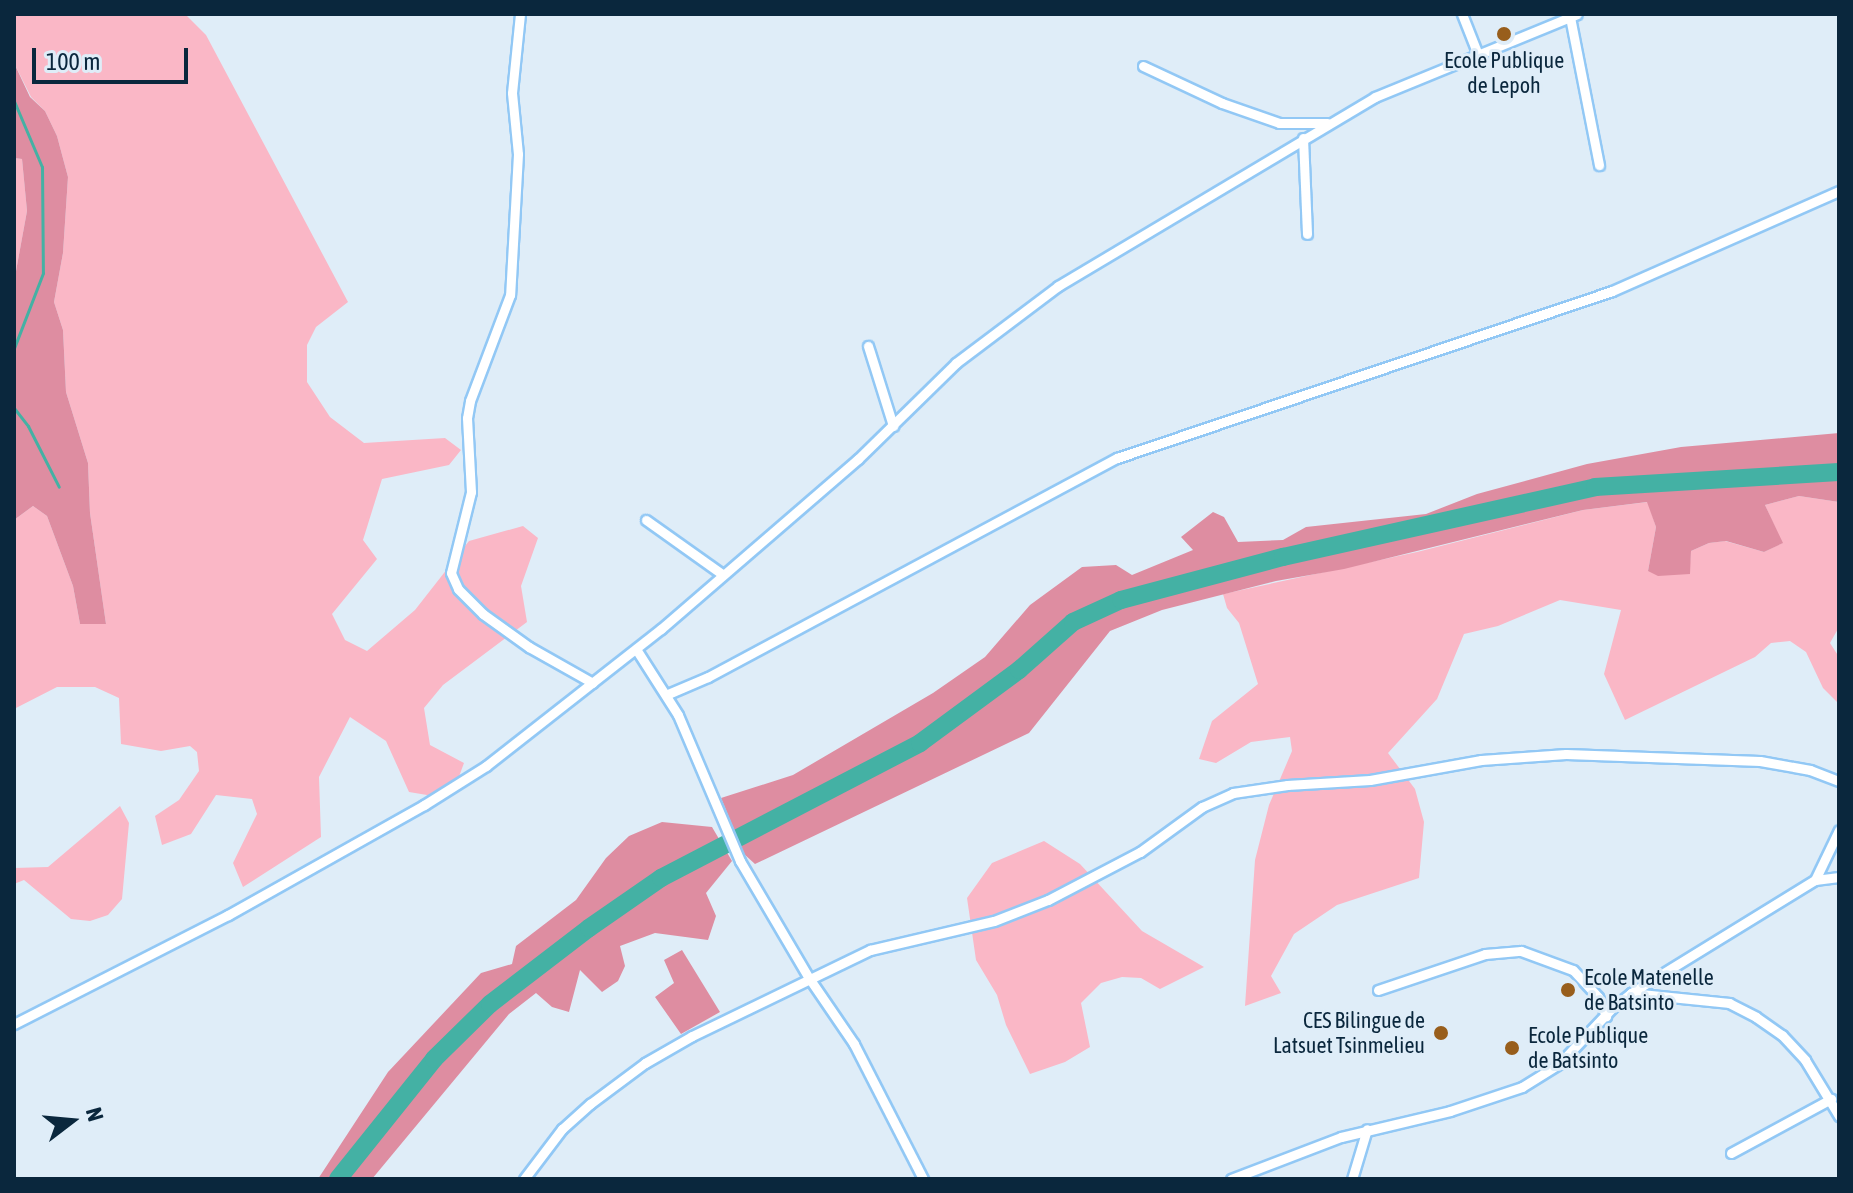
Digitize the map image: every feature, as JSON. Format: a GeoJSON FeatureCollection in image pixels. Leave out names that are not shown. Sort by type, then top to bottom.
{"type":"FeatureCollection","features":[{"type":"Feature","properties":{"kind":"street"},"geometry":{"type":"LineString","coordinates":[[520,14],[512,93],[518,154],[510,295],[470,401],[467,418],[471,492],[451,573],[458,589],[483,614],[529,647],[593,683]]}},
{"type":"Feature","properties":{"kind":"street"},"geometry":{"type":"LineString","coordinates":[[1462,14],[1477,52]]}},
{"type":"Feature","properties":{"kind":"street"},"geometry":{"type":"LineString","coordinates":[[14,1024],[228,915],[424,805],[486,766],[636,649],[893,426],[956,363],[1028,306],[1327,123],[1375,97],[1477,52],[1573,15],[1599,165]]}},
{"type":"Feature","properties":{"kind":"street"},"geometry":{"type":"LineString","coordinates":[[1143,66],[1222,103],[1279,123],[1327,123]]}},
{"type":"Feature","properties":{"kind":"street"},"geometry":{"type":"LineString","coordinates":[[1303,138],[1307,234]]}},
{"type":"Feature","properties":{"kind":"street"},"geometry":{"type":"LineString","coordinates":[[668,694],[708,677],[1117,458],[1612,291],[1839,191]]}},
{"type":"Feature","properties":{"kind":"street"},"geometry":{"type":"LineString","coordinates":[[868,346],[893,426]]}},
{"type":"Feature","properties":{"kind":"street"},"geometry":{"type":"LineString","coordinates":[[646,520],[722,574]]}},
{"type":"Feature","properties":{"kind":"street"},"geometry":{"type":"LineString","coordinates":[[636,649],[668,694],[740,861],[809,978],[854,1044],[923,1179]]}},
{"type":"Feature","properties":{"kind":"street"},"geometry":{"type":"LineString","coordinates":[[524,1179],[562,1129],[645,1063],[870,950],[994,921],[1048,900],[1140,852],[1215,799],[1251,789],[1356,781],[1481,760],[1566,754],[1760,761],[1810,770],[1839,781]]}},
{"type":"Feature","properties":{"kind":"street"},"geometry":{"type":"LineString","coordinates":[[1815,880],[1839,830]]}},
{"type":"Feature","properties":{"kind":"street"},"geometry":{"type":"LineString","coordinates":[[1231,1179],[1302,1150],[1367,1129],[1450,1111],[1522,1087],[1559,1064],[1631,993],[1815,880],[1839,877]]}},
{"type":"Feature","properties":{"kind":"street"},"geometry":{"type":"LineString","coordinates":[[1378,990],[1485,954],[1521,951],[1573,970],[1598,997],[1606,1016]]}},
{"type":"Feature","properties":{"kind":"street"},"geometry":{"type":"LineString","coordinates":[[1631,993],[1729,1003],[1756,1017],[1782,1035],[1805,1060],[1839,1116]]}},
{"type":"Feature","properties":{"kind":"street"},"geometry":{"type":"LineString","coordinates":[[1731,1153],[1831,1099]]}},
{"type":"Feature","properties":{"kind":"street"},"geometry":{"type":"LineString","coordinates":[[1352,1179],[1367,1129]]}},
{"type":"Feature","properties":{"kind":"shaded area"},"geometry":{"type":"Polygon","coordinates":[[[14,14],[185,14],[206,35],[348,302],[316,327],[307,345],[307,382],[330,417],[364,443],[445,438],[461,450],[449,465],[382,479],[363,540],[377,559],[332,614],[345,640],[367,651],[415,610],[469,541],[523,526],[538,538],[521,586],[527,622],[443,685],[424,708],[430,745],[464,763],[457,782],[433,796],[409,792],[386,741],[350,717],[319,777],[321,837],[243,887],[233,863],[257,814],[252,799],[216,795],[191,834],[162,845],[155,816],[179,800],[199,771],[197,752],[190,746],[161,751],[121,744],[119,698],[95,687],[57,687],[14,709],[14,520],[33,506],[47,516],[73,586],[80,624],[106,624],[90,513],[88,463],[66,392],[63,330],[54,302],[63,253],[68,177],[57,136],[45,111],[31,97],[14,63],[14,14]]]}},
{"type":"Feature","properties":{"kind":"shaded area"},"geometry":{"type":"Polygon","coordinates":[[[14,63],[30,97],[45,111],[57,136],[68,177],[63,253],[54,302],[63,330],[66,392],[88,463],[90,513],[106,624],[80,624],[73,586],[47,516],[33,506],[14,520],[14,282],[27,211],[22,159],[14,158],[14,63]]]}},
{"type":"Feature","properties":{"kind":"shaded area"},"geometry":{"type":"Polygon","coordinates":[[[14,158],[22,159],[27,211],[14,282],[14,158]]]}},
{"type":"Feature","properties":{"kind":"shaded area"},"geometry":{"type":"Polygon","coordinates":[[[1839,433],[1839,502],[1799,496],[1765,505],[1783,543],[1764,552],[1726,541],[1709,543],[1691,551],[1690,574],[1658,576],[1648,571],[1656,527],[1647,502],[1583,510],[1344,569],[1276,581],[1162,610],[1110,631],[1029,733],[755,864],[744,854],[721,798],[793,775],[933,693],[985,657],[1030,605],[1082,567],[1116,565],[1132,575],[1193,550],[1181,537],[1213,512],[1224,517],[1238,542],[1283,540],[1306,527],[1426,514],[1477,494],[1587,464],[1681,447],[1839,433]]]}},
{"type":"Feature","properties":{"kind":"shaded area"},"geometry":{"type":"Polygon","coordinates":[[[1799,496],[1839,502],[1839,627],[1830,643],[1839,657],[1839,704],[1823,688],[1806,652],[1790,641],[1771,643],[1755,657],[1625,720],[1604,674],[1621,610],[1560,600],[1498,626],[1464,634],[1437,699],[1388,753],[1415,789],[1424,822],[1419,878],[1337,905],[1294,934],[1271,976],[1281,993],[1245,1006],[1255,860],[1269,805],[1292,751],[1290,737],[1251,742],[1216,763],[1199,759],[1212,721],[1258,684],[1239,623],[1227,608],[1223,594],[1417,552],[1583,510],[1648,502],[1656,527],[1648,571],[1689,574],[1691,551],[1709,543],[1725,541],[1764,552],[1782,543],[1765,505],[1799,496]]]}},
{"type":"Feature","properties":{"kind":"shaded area"},"geometry":{"type":"Polygon","coordinates":[[[120,806],[129,823],[122,899],[108,915],[90,921],[71,919],[24,880],[14,884],[14,868],[48,867],[120,806]]]}},
{"type":"Feature","properties":{"kind":"shaded area"},"geometry":{"type":"Polygon","coordinates":[[[662,822],[712,827],[732,861],[706,893],[716,916],[708,940],[655,933],[620,946],[625,966],[618,981],[602,992],[580,970],[569,1012],[552,1007],[536,993],[509,1014],[372,1179],[318,1179],[388,1072],[481,973],[512,964],[516,946],[576,900],[606,858],[629,836],[662,822]]]}},
{"type":"Feature","properties":{"kind":"shaded area"},"geometry":{"type":"Polygon","coordinates":[[[1044,841],[1080,864],[1142,931],[1204,967],[1160,989],[1141,978],[1122,977],[1101,983],[1081,1003],[1090,1047],[1065,1062],[1030,1074],[1006,1025],[997,995],[976,960],[967,898],[992,863],[1044,841]]]}},
{"type":"Feature","properties":{"kind":"shaded area"},"geometry":{"type":"Polygon","coordinates":[[[682,950],[720,1012],[681,1034],[655,997],[674,983],[664,960],[682,950]]]}},
{"type":"Feature","properties":{"kind":"waterway"},"geometry":{"type":"LineString","coordinates":[[14,101],[42,167],[43,273],[14,348]]}},
{"type":"Feature","properties":{"kind":"waterway"},"geometry":{"type":"LineString","coordinates":[[14,408],[28,426],[59,487]]}},
{"type":"Feature","properties":{"kind":"waterway"},"geometry":{"type":"LineString","coordinates":[[338,1179],[434,1059],[490,1004],[589,928],[661,878],[920,743],[1019,670],[1073,622],[1121,600],[1283,557],[1595,487],[1839,472]]}},
{"type":"Feature","properties":{"kind":"place","name":"Ecole Publique de Lepoh"},"geometry":{"type":"Point","coordinates":[1504,34]}},
{"type":"Feature","properties":{"kind":"place","name":"Ecole Matenelle de Batsinto"},"geometry":{"type":"Point","coordinates":[1568,990]}},
{"type":"Feature","properties":{"kind":"place","name":"CES Bilingue de Latsuet Tsinmelieu"},"geometry":{"type":"Point","coordinates":[1441,1033]}},
{"type":"Feature","properties":{"kind":"place","name":"Ecole Publique de Batsinto"},"geometry":{"type":"Point","coordinates":[1512,1048]}}]}
